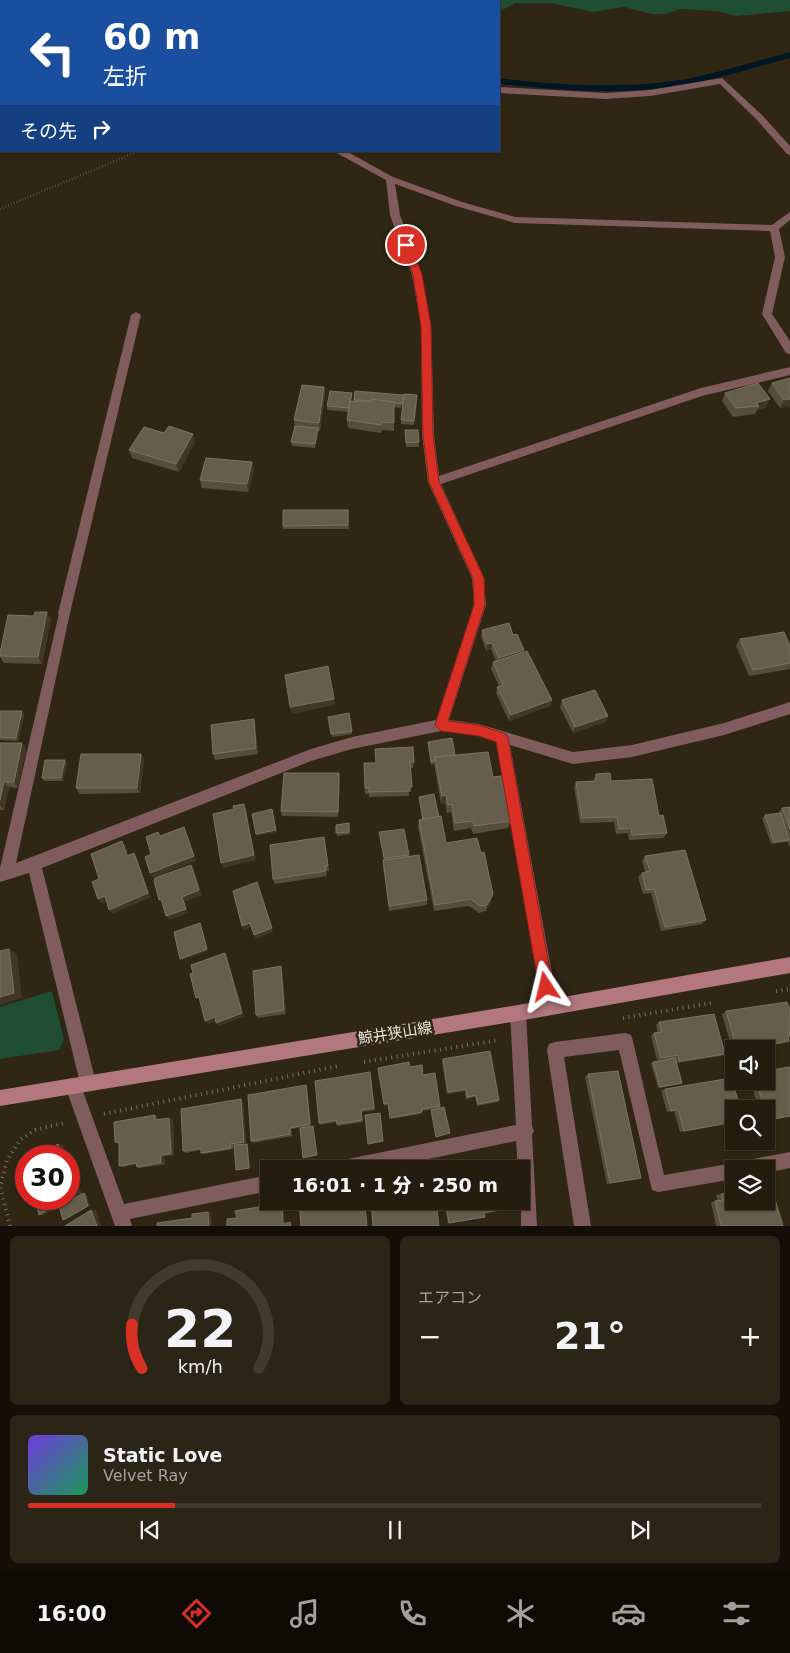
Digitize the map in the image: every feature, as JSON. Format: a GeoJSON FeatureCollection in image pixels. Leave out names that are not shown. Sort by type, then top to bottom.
{"type":"FeatureCollection","features":[{"type":"Feature","properties":{"kind":"main road","name":"鯨井狭山線"},"geometry":{"type":"LineString","coordinates":[[0,1098],[790,965]]}},
{"type":"Feature","properties":{"kind":"street"},"geometry":{"type":"LineString","coordinates":[[500,90],[606,96],[650,93],[722,81],[760,118],[790,152]]}},
{"type":"Feature","properties":{"kind":"street"},"geometry":{"type":"LineString","coordinates":[[339,152],[354,158],[390,179],[459,204],[515,220],[774,228],[790,214]]}},
{"type":"Feature","properties":{"kind":"street"},"geometry":{"type":"LineString","coordinates":[[390,179],[395,215],[417,275],[426,326],[428,435],[434,482],[478,578],[480,605],[441,725]]}},
{"type":"Feature","properties":{"kind":"street"},"geometry":{"type":"LineString","coordinates":[[774,228],[780,257],[767,314],[790,350]]}},
{"type":"Feature","properties":{"kind":"street"},"geometry":{"type":"LineString","coordinates":[[434,482],[701,392],[790,371]]}},
{"type":"Feature","properties":{"kind":"street"},"geometry":{"type":"LineString","coordinates":[[4,874],[64,613]]}},
{"type":"Feature","properties":{"kind":"street"},"geometry":{"type":"LineString","coordinates":[[4,874],[34,864],[311,755],[352,743],[441,725],[479,730],[573,758],[632,751],[724,729],[790,708]]}},
{"type":"Feature","properties":{"kind":"street"},"geometry":{"type":"LineString","coordinates":[[502,738],[550,1006]]}},
{"type":"Feature","properties":{"kind":"street"},"geometry":{"type":"LineString","coordinates":[[34,864],[81,1085],[84,1118],[122,1219],[260,1185]]}},
{"type":"Feature","properties":{"kind":"street"},"geometry":{"type":"LineString","coordinates":[[518,1012],[530,1226]]}},
{"type":"Feature","properties":{"kind":"street"},"geometry":{"type":"LineString","coordinates":[[583,1226],[555,1050],[625,1041],[658,1184],[725,1172]]}},
{"type":"Feature","properties":{"kind":"street"},"geometry":{"type":"LineString","coordinates":[[383,1160],[526,1131]]}},
{"type":"Feature","properties":{"kind":"street"},"geometry":{"type":"LineString","coordinates":[[775,1163],[790,1160]]}},
{"type":"Feature","properties":{"kind":"lane"},"geometry":{"type":"LineString","coordinates":[[64,613],[136,315]]}},
{"type":"Feature","properties":{"kind":"path"},"geometry":{"type":"LineString","coordinates":[[0,209],[137,152]]}},
{"type":"Feature","properties":{"kind":"path"},"geometry":{"type":"LineString","coordinates":[[774,992],[790,989]]}},
{"type":"Feature","properties":{"kind":"path"},"geometry":{"type":"LineString","coordinates":[[618,1019],[715,1002]]}},
{"type":"Feature","properties":{"kind":"path"},"geometry":{"type":"LineString","coordinates":[[356,1063],[520,1037]]}},
{"type":"Feature","properties":{"kind":"path"},"geometry":{"type":"LineString","coordinates":[[10,1226],[0,1187],[7,1160],[20,1140],[35,1130],[84,1118],[347,1065]]}},
{"type":"Feature","properties":{"kind":"green space"},"geometry":{"type":"Polygon","coordinates":[[[500,0],[790,0],[790,11],[736,16],[718,11],[680,9],[666,14],[652,14],[624,7],[593,12],[551,3],[515,3],[500,11],[500,0]]]}},
{"type":"Feature","properties":{"kind":"green space"},"geometry":{"type":"Polygon","coordinates":[[[52,991],[64,1040],[59,1050],[0,1059],[0,1007],[52,991]]]}},
{"type":"Feature","properties":{"kind":"building"},"geometry":{"type":"Polygon","coordinates":[[[790,378],[790,399],[784,400],[772,383],[790,378]]]}},
{"type":"Feature","properties":{"kind":"building"},"geometry":{"type":"Polygon","coordinates":[[[758,383],[770,399],[756,403],[759,406],[736,408],[725,393],[758,383]]]}},
{"type":"Feature","properties":{"kind":"building"},"geometry":{"type":"Polygon","coordinates":[[[302,385],[324,387],[319,423],[294,420],[302,385]]]}},
{"type":"Feature","properties":{"kind":"building"},"geometry":{"type":"Polygon","coordinates":[[[330,391],[352,393],[349,408],[327,406],[330,391]]]}},
{"type":"Feature","properties":{"kind":"building"},"geometry":{"type":"Polygon","coordinates":[[[355,391],[403,395],[402,404],[372,399],[371,401],[354,400],[355,391]]]}},
{"type":"Feature","properties":{"kind":"building"},"geometry":{"type":"Polygon","coordinates":[[[404,394],[417,395],[414,421],[401,420],[404,394]]]}},
{"type":"Feature","properties":{"kind":"building"},"geometry":{"type":"Polygon","coordinates":[[[372,399],[394,402],[394,423],[382,422],[381,425],[347,420],[350,401],[371,402],[372,399]]]}},
{"type":"Feature","properties":{"kind":"building"},"geometry":{"type":"Polygon","coordinates":[[[169,426],[193,434],[176,464],[129,450],[144,427],[164,433],[169,426]]]}},
{"type":"Feature","properties":{"kind":"building"},"geometry":{"type":"Polygon","coordinates":[[[295,426],[318,428],[315,444],[291,442],[295,426]]]}},
{"type":"Feature","properties":{"kind":"building"},"geometry":{"type":"Polygon","coordinates":[[[405,430],[418,430],[419,442],[406,443],[405,430]]]}},
{"type":"Feature","properties":{"kind":"building"},"geometry":{"type":"Polygon","coordinates":[[[206,458],[252,462],[247,484],[200,480],[206,458]]]}},
{"type":"Feature","properties":{"kind":"building"},"geometry":{"type":"Polygon","coordinates":[[[283,510],[348,510],[348,525],[283,526],[283,510]]]}},
{"type":"Feature","properties":{"kind":"building"},"geometry":{"type":"Polygon","coordinates":[[[35,612],[47,612],[38,657],[0,656],[8,615],[34,616],[35,612]]]}},
{"type":"Feature","properties":{"kind":"building"},"geometry":{"type":"Polygon","coordinates":[[[509,623],[513,635],[517,634],[524,650],[499,658],[492,643],[487,644],[482,630],[509,623]]]}},
{"type":"Feature","properties":{"kind":"building"},"geometry":{"type":"Polygon","coordinates":[[[784,632],[790,646],[790,663],[753,670],[740,639],[784,632]]]}},
{"type":"Feature","properties":{"kind":"building"},"geometry":{"type":"Polygon","coordinates":[[[527,651],[552,700],[511,715],[497,687],[503,685],[493,662],[527,651]]]}},
{"type":"Feature","properties":{"kind":"building"},"geometry":{"type":"Polygon","coordinates":[[[328,666],[334,699],[290,707],[285,675],[328,666]]]}},
{"type":"Feature","properties":{"kind":"building"},"geometry":{"type":"Polygon","coordinates":[[[595,690],[608,716],[575,727],[562,700],[595,690]]]}},
{"type":"Feature","properties":{"kind":"building"},"geometry":{"type":"Polygon","coordinates":[[[0,711],[22,711],[16,738],[0,737],[0,711]]]}},
{"type":"Feature","properties":{"kind":"building"},"geometry":{"type":"Polygon","coordinates":[[[349,713],[352,731],[331,734],[328,717],[349,713]]]}},
{"type":"Feature","properties":{"kind":"building"},"geometry":{"type":"Polygon","coordinates":[[[254,719],[256,748],[213,754],[211,725],[254,719]]]}},
{"type":"Feature","properties":{"kind":"building"},"geometry":{"type":"Polygon","coordinates":[[[452,738],[455,755],[435,757],[434,761],[431,762],[428,742],[452,738]]]}},
{"type":"Feature","properties":{"kind":"building"},"geometry":{"type":"Polygon","coordinates":[[[0,743],[22,743],[14,782],[4,782],[0,800],[0,743]]]}},
{"type":"Feature","properties":{"kind":"building"},"geometry":{"type":"Polygon","coordinates":[[[413,747],[414,762],[410,762],[412,787],[409,787],[409,791],[369,792],[369,788],[365,788],[364,763],[376,763],[375,749],[413,747]]]}},
{"type":"Feature","properties":{"kind":"building"},"geometry":{"type":"Polygon","coordinates":[[[488,752],[493,777],[501,776],[511,821],[474,826],[473,821],[455,823],[452,804],[448,805],[446,795],[442,796],[435,757],[488,752]]]}},
{"type":"Feature","properties":{"kind":"building"},"geometry":{"type":"Polygon","coordinates":[[[81,754],[141,754],[137,788],[76,788],[81,754]]]}},
{"type":"Feature","properties":{"kind":"building"},"geometry":{"type":"Polygon","coordinates":[[[45,760],[65,760],[61,778],[42,778],[45,760]]]}},
{"type":"Feature","properties":{"kind":"building"},"geometry":{"type":"Polygon","coordinates":[[[284,773],[339,773],[338,812],[281,811],[284,773]]]}},
{"type":"Feature","properties":{"kind":"building"},"geometry":{"type":"Polygon","coordinates":[[[610,773],[611,781],[652,779],[659,816],[663,815],[667,833],[632,835],[631,828],[619,829],[617,817],[582,818],[576,782],[596,781],[596,774],[610,773]]]}},
{"type":"Feature","properties":{"kind":"building"},"geometry":{"type":"Polygon","coordinates":[[[434,794],[439,817],[423,819],[419,797],[434,794]]]}},
{"type":"Feature","properties":{"kind":"building"},"geometry":{"type":"Polygon","coordinates":[[[244,804],[254,855],[221,863],[213,814],[234,809],[233,806],[244,804]]]}},
{"type":"Feature","properties":{"kind":"building"},"geometry":{"type":"Polygon","coordinates":[[[790,807],[790,829],[782,808],[790,807]]]}},
{"type":"Feature","properties":{"kind":"building"},"geometry":{"type":"Polygon","coordinates":[[[272,809],[276,830],[256,834],[252,814],[272,809]]]}},
{"type":"Feature","properties":{"kind":"building"},"geometry":{"type":"Polygon","coordinates":[[[781,813],[789,840],[774,842],[765,815],[781,813]]]}},
{"type":"Feature","properties":{"kind":"building"},"geometry":{"type":"Polygon","coordinates":[[[441,816],[446,843],[477,838],[481,853],[484,852],[493,894],[487,905],[480,906],[471,899],[435,905],[419,820],[441,816]]]}},
{"type":"Feature","properties":{"kind":"building"},"geometry":{"type":"Polygon","coordinates":[[[349,823],[349,832],[336,833],[336,825],[349,823]]]}},
{"type":"Feature","properties":{"kind":"building"},"geometry":{"type":"Polygon","coordinates":[[[184,827],[194,856],[150,873],[145,857],[151,854],[146,837],[158,832],[160,836],[184,827]]]}},
{"type":"Feature","properties":{"kind":"building"},"geometry":{"type":"Polygon","coordinates":[[[404,829],[409,855],[384,858],[379,832],[404,829]]]}},
{"type":"Feature","properties":{"kind":"building"},"geometry":{"type":"Polygon","coordinates":[[[324,837],[328,866],[325,866],[326,871],[273,879],[270,845],[324,837]]]}},
{"type":"Feature","properties":{"kind":"building"},"geometry":{"type":"Polygon","coordinates":[[[122,841],[127,856],[134,853],[148,893],[109,910],[105,896],[98,899],[92,882],[99,879],[91,854],[122,841]]]}},
{"type":"Feature","properties":{"kind":"building"},"geometry":{"type":"Polygon","coordinates":[[[685,850],[706,920],[665,927],[654,889],[646,890],[642,873],[650,871],[645,856],[685,850]]]}},
{"type":"Feature","properties":{"kind":"building"},"geometry":{"type":"Polygon","coordinates":[[[419,855],[427,900],[389,906],[383,860],[419,855]]]}},
{"type":"Feature","properties":{"kind":"building"},"geometry":{"type":"Polygon","coordinates":[[[191,865],[199,890],[182,897],[186,909],[166,916],[161,899],[159,900],[154,881],[155,878],[191,865]]]}},
{"type":"Feature","properties":{"kind":"building"},"geometry":{"type":"Polygon","coordinates":[[[257,882],[272,928],[254,935],[250,923],[242,926],[233,891],[257,882]]]}},
{"type":"Feature","properties":{"kind":"building"},"geometry":{"type":"Polygon","coordinates":[[[200,923],[207,949],[180,959],[174,932],[200,923]]]}},
{"type":"Feature","properties":{"kind":"building"},"geometry":{"type":"Polygon","coordinates":[[[9,949],[14,993],[0,997],[0,951],[9,949]]]}},
{"type":"Feature","properties":{"kind":"building"},"geometry":{"type":"Polygon","coordinates":[[[225,953],[242,1013],[216,1023],[215,1017],[205,1021],[199,997],[196,998],[190,974],[193,973],[191,965],[225,953]]]}},
{"type":"Feature","properties":{"kind":"building"},"geometry":{"type":"Polygon","coordinates":[[[281,966],[284,1010],[256,1015],[253,971],[281,966]]]}},
{"type":"Feature","properties":{"kind":"building"},"geometry":{"type":"Polygon","coordinates":[[[787,1002],[790,1010],[789,1041],[775,1044],[775,1040],[734,1040],[726,1011],[787,1002]]]}},
{"type":"Feature","properties":{"kind":"building"},"geometry":{"type":"Polygon","coordinates":[[[714,1014],[725,1054],[679,1061],[678,1055],[661,1058],[654,1033],[662,1032],[659,1022],[714,1014]]]}},
{"type":"Feature","properties":{"kind":"building"},"geometry":{"type":"Polygon","coordinates":[[[490,1051],[499,1100],[478,1104],[476,1095],[467,1097],[466,1089],[448,1092],[443,1059],[490,1051]]]}},
{"type":"Feature","properties":{"kind":"building"},"geometry":{"type":"Polygon","coordinates":[[[675,1058],[682,1083],[660,1087],[653,1062],[675,1058]]]}},
{"type":"Feature","properties":{"kind":"building"},"geometry":{"type":"Polygon","coordinates":[[[409,1062],[410,1067],[422,1065],[423,1075],[435,1073],[440,1106],[421,1109],[422,1112],[390,1118],[388,1103],[384,1104],[378,1068],[409,1062]]]}},
{"type":"Feature","properties":{"kind":"building"},"geometry":{"type":"Polygon","coordinates":[[[790,1067],[790,1116],[775,1119],[775,1100],[762,1100],[759,1090],[775,1090],[775,1070],[790,1067]]]}},
{"type":"Feature","properties":{"kind":"building"},"geometry":{"type":"Polygon","coordinates":[[[618,1071],[641,1178],[610,1183],[588,1074],[618,1071]]]}},
{"type":"Feature","properties":{"kind":"building"},"geometry":{"type":"Polygon","coordinates":[[[370,1072],[374,1108],[361,1110],[362,1120],[337,1124],[336,1120],[319,1123],[315,1081],[370,1072]]]}},
{"type":"Feature","properties":{"kind":"building"},"geometry":{"type":"Polygon","coordinates":[[[725,1079],[725,1090],[735,1090],[738,1100],[725,1100],[725,1124],[684,1131],[678,1109],[671,1111],[665,1089],[725,1079]]]}},
{"type":"Feature","properties":{"kind":"building"},"geometry":{"type":"Polygon","coordinates":[[[306,1085],[310,1124],[290,1128],[290,1134],[251,1141],[248,1095],[306,1085]]]}},
{"type":"Feature","properties":{"kind":"building"},"geometry":{"type":"Polygon","coordinates":[[[241,1099],[244,1142],[230,1144],[231,1148],[201,1153],[201,1148],[183,1151],[181,1109],[241,1099]]]}},
{"type":"Feature","properties":{"kind":"building"},"geometry":{"type":"Polygon","coordinates":[[[444,1107],[450,1133],[436,1137],[431,1110],[444,1107]]]}},
{"type":"Feature","properties":{"kind":"building"},"geometry":{"type":"Polygon","coordinates":[[[380,1113],[383,1141],[368,1144],[365,1115],[380,1113]]]}},
{"type":"Feature","properties":{"kind":"building"},"geometry":{"type":"Polygon","coordinates":[[[155,1115],[155,1120],[169,1118],[171,1153],[161,1155],[161,1162],[137,1167],[136,1163],[119,1166],[119,1142],[115,1142],[114,1122],[155,1115]]]}},
{"type":"Feature","properties":{"kind":"building"},"geometry":{"type":"Polygon","coordinates":[[[313,1126],[317,1155],[303,1158],[300,1128],[313,1126]]]}},
{"type":"Feature","properties":{"kind":"building"},"geometry":{"type":"Polygon","coordinates":[[[247,1144],[249,1168],[236,1170],[234,1145],[247,1144]]]}},
{"type":"Feature","properties":{"kind":"building"},"geometry":{"type":"Polygon","coordinates":[[[84,1193],[88,1206],[63,1220],[60,1210],[80,1210],[80,1195],[84,1193]]]}},
{"type":"Feature","properties":{"kind":"building"},"geometry":{"type":"Polygon","coordinates":[[[725,1193],[725,1210],[775,1210],[775,1199],[783,1226],[721,1226],[715,1201],[723,1200],[721,1194],[725,1193]]]}},
{"type":"Feature","properties":{"kind":"building"},"geometry":{"type":"Polygon","coordinates":[[[260,1207],[260,1210],[282,1210],[283,1224],[290,1222],[291,1226],[227,1226],[227,1219],[237,1218],[235,1211],[260,1207]]]}},
{"type":"Feature","properties":{"kind":"building"},"geometry":{"type":"Polygon","coordinates":[[[38,1210],[48,1210],[39,1215],[38,1210]]]}},
{"type":"Feature","properties":{"kind":"building"},"geometry":{"type":"Polygon","coordinates":[[[91,1210],[97,1226],[65,1226],[91,1210]]]}},
{"type":"Feature","properties":{"kind":"building"},"geometry":{"type":"Polygon","coordinates":[[[300,1210],[365,1210],[367,1226],[301,1226],[300,1210]]]}},
{"type":"Feature","properties":{"kind":"building"},"geometry":{"type":"Polygon","coordinates":[[[372,1210],[437,1210],[439,1226],[373,1226],[372,1210]]]}},
{"type":"Feature","properties":{"kind":"building"},"geometry":{"type":"Polygon","coordinates":[[[447,1210],[500,1210],[484,1213],[485,1217],[449,1223],[447,1210]]]}},
{"type":"Feature","properties":{"kind":"building"},"geometry":{"type":"Polygon","coordinates":[[[208,1212],[209,1226],[157,1226],[157,1223],[192,1218],[192,1214],[208,1212]]]}},
{"type":"Feature","properties":{"kind":"waterway"},"geometry":{"type":"LineString","coordinates":[[500,81],[589,88],[656,86],[707,78],[790,55]]}},
{"type":"Feature","properties":{"kind":"route"},"geometry":{"type":"LineString","coordinates":[[406,245],[417,275],[426,326],[425,355],[428,435],[434,482],[478,578],[480,605],[441,725],[479,730],[502,738],[546,987]]}}]}
